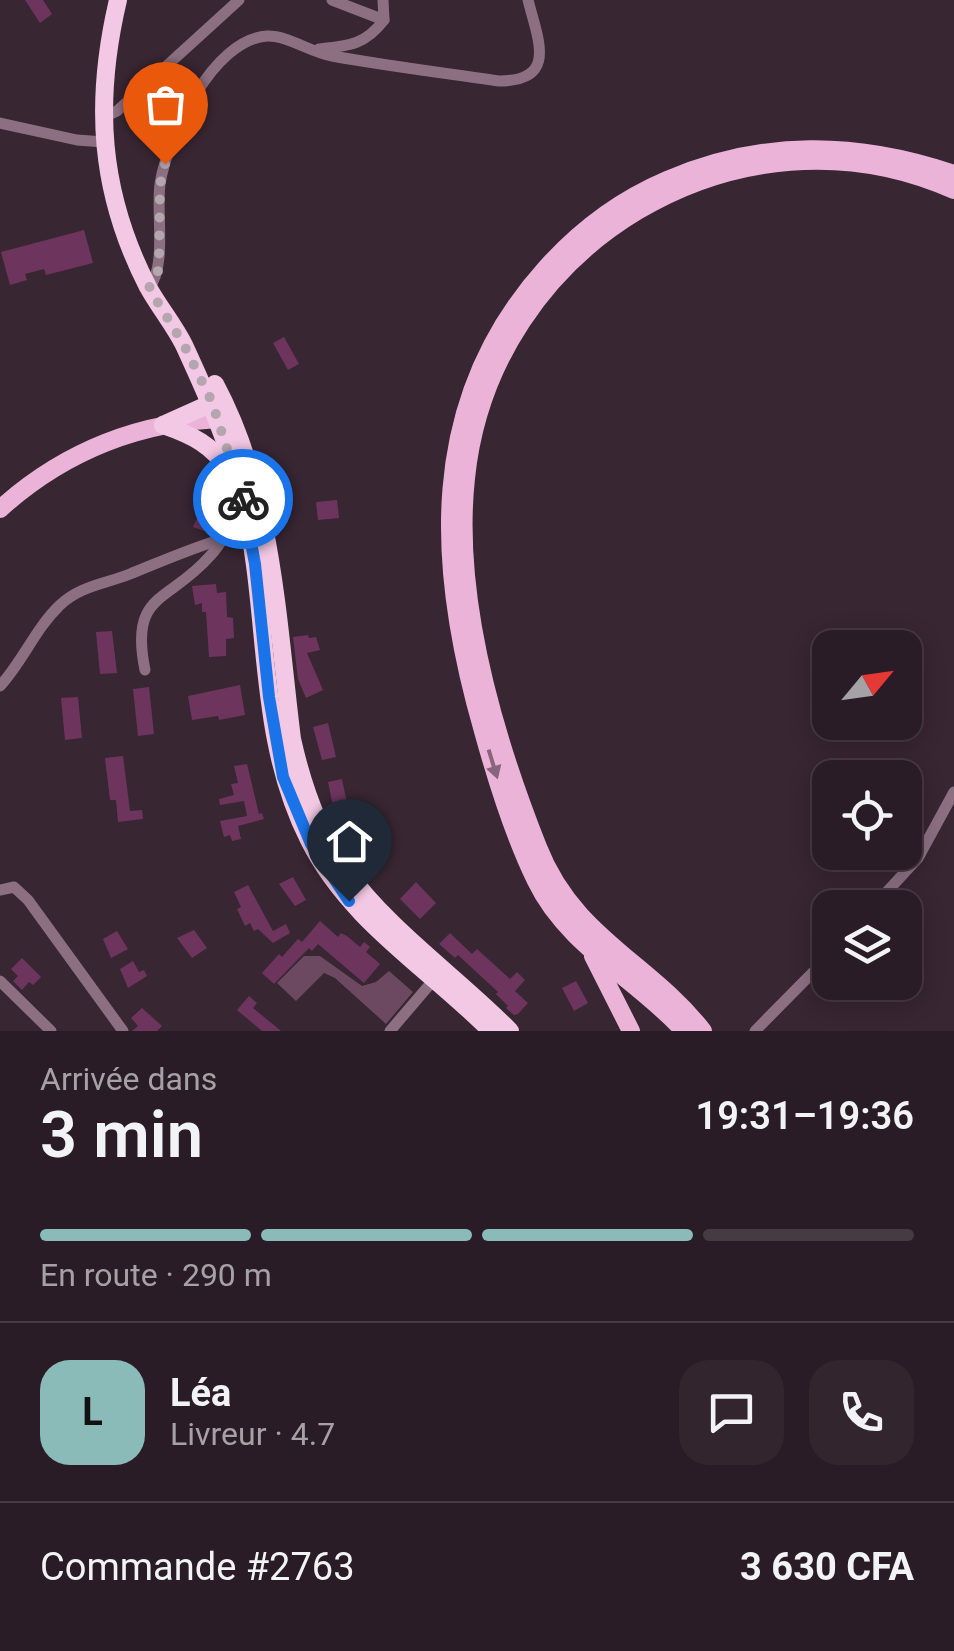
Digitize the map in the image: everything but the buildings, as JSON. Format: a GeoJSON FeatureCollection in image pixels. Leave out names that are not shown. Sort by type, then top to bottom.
{"type":"FeatureCollection","features":[{"type":"Feature","properties":{"kind":"highway"},"geometry":{"type":"LineString","coordinates":[[118,0],[105,59],[102,118],[122,220],[149,288],[225,422],[260,508],[264,580]]}},
{"type":"Feature","properties":{"kind":"highway"},"geometry":{"type":"LineString","coordinates":[[184,345],[213,381],[225,422],[264,580],[292,739],[312,806],[341,864],[360,889],[491,1031]]}},
{"type":"Feature","properties":{"kind":"highway"},"geometry":{"type":"LineString","coordinates":[[163,425],[225,422]]}},
{"type":"Feature","properties":{"kind":"highway"},"geometry":{"type":"LineString","coordinates":[[163,425],[187,433],[211,448],[242,494]]}},
{"type":"Feature","properties":{"kind":"highway"},"geometry":{"type":"LineString","coordinates":[[439,974],[510,1031]]}},
{"type":"Feature","properties":{"kind":"main road"},"geometry":{"type":"LineString","coordinates":[[631,1031],[592,955],[536,882],[495,772],[467,674],[449,548],[451,483],[458,434],[485,354],[527,289],[579,234],[647,188],[680,174],[736,156],[819,147],[881,153],[954,174]]}},
{"type":"Feature","properties":{"kind":"main road"},"geometry":{"type":"LineString","coordinates":[[703,1031],[684,1009],[578,915],[563,896],[538,847],[488,692],[472,618],[464,546],[466,478],[486,390],[500,356],[562,269],[622,218],[656,198],[753,166],[818,162],[872,166],[926,177],[954,190]]}},
{"type":"Feature","properties":{"kind":"main road"},"geometry":{"type":"LineString","coordinates":[[0,509],[24,486],[67,460],[122,436],[163,425],[225,422]]}},
{"type":"Feature","properties":{"kind":"main road"},"geometry":{"type":"LineString","coordinates":[[566,925],[684,1031]]}},
{"type":"Feature","properties":{"kind":"street"},"geometry":{"type":"LineString","coordinates":[[102,118],[118,111],[239,0]]}},
{"type":"Feature","properties":{"kind":"street"},"geometry":{"type":"LineString","coordinates":[[332,0],[384,20]]}},
{"type":"Feature","properties":{"kind":"street"},"geometry":{"type":"LineString","coordinates":[[310,50],[355,46],[371,37],[384,20],[383,0]]}},
{"type":"Feature","properties":{"kind":"street"},"geometry":{"type":"LineString","coordinates":[[149,288],[159,269],[159,204],[170,144],[192,98],[228,56],[244,44],[268,36],[328,56],[499,81],[525,79],[535,74],[539,65],[538,40],[528,0]]}},
{"type":"Feature","properties":{"kind":"street"},"geometry":{"type":"LineString","coordinates":[[0,122],[77,140],[104,142]]}},
{"type":"Feature","properties":{"kind":"street"},"geometry":{"type":"LineString","coordinates":[[145,670],[139,642],[140,625],[147,612],[208,560],[224,538],[242,494]]}},
{"type":"Feature","properties":{"kind":"street"},"geometry":{"type":"LineString","coordinates":[[0,686],[36,633],[78,590],[224,538]]}},
{"type":"Feature","properties":{"kind":"street"},"geometry":{"type":"LineString","coordinates":[[889,890],[918,858],[954,792]]}},
{"type":"Feature","properties":{"kind":"street"},"geometry":{"type":"LineString","coordinates":[[0,890],[14,886],[28,900],[123,1031]]}},
{"type":"Feature","properties":{"kind":"street"},"geometry":{"type":"LineString","coordinates":[[390,1031],[439,974]]}},
{"type":"Feature","properties":{"kind":"street"},"geometry":{"type":"LineString","coordinates":[[755,1031],[812,975]]}},
{"type":"Feature","properties":{"kind":"street"},"geometry":{"type":"LineString","coordinates":[[0,981],[51,1031]]}},
{"type":"Feature","properties":{"kind":"shaded area"},"geometry":{"type":"Polygon","coordinates":[[[304,956],[320,956],[362,986],[376,982],[389,971],[413,992],[386,1024],[335,978],[324,973],[296,1001],[277,983],[304,956]]]}},
{"type":"Feature","properties":{"kind":"way so far"},"geometry":{"type":"LineString","coordinates":[[165,164],[160,185],[159,269],[149,288],[184,345],[212,402],[243,499]]}},
{"type":"Feature","properties":{"kind":"route"},"geometry":{"type":"LineString","coordinates":[[243,499],[283,777],[311,844],[349,901]]}}]}
